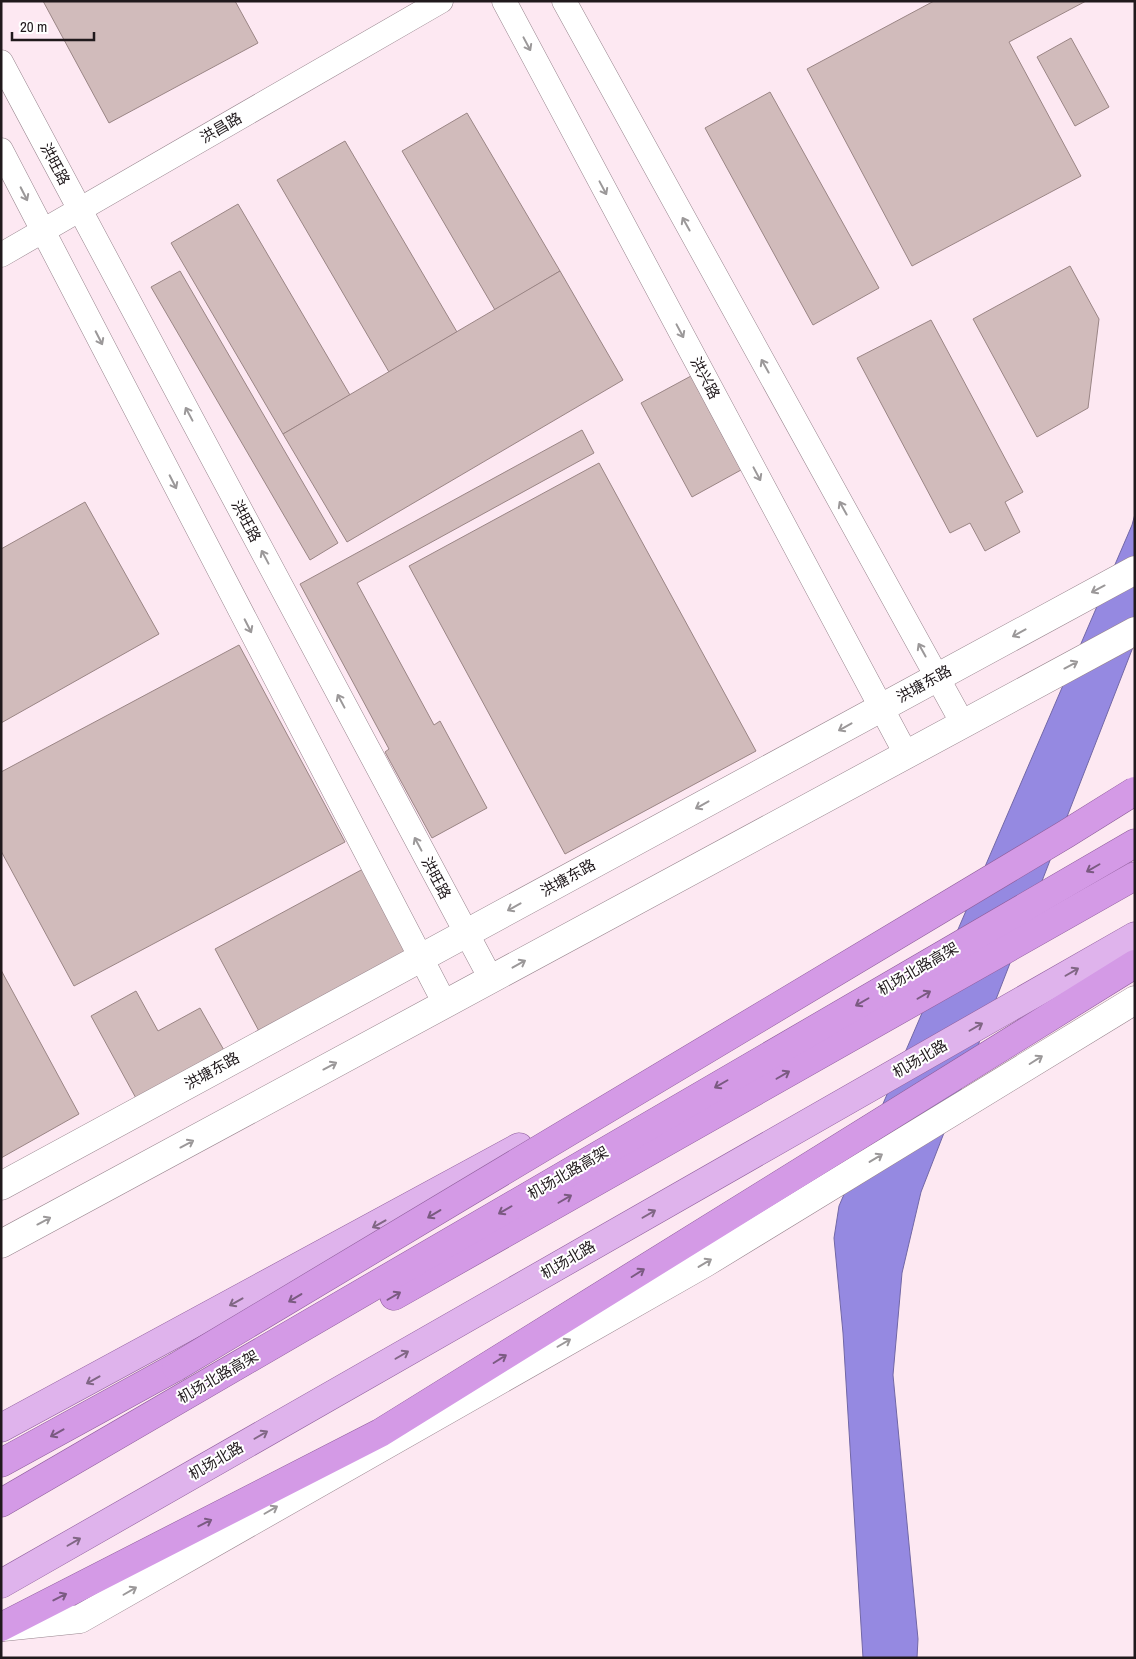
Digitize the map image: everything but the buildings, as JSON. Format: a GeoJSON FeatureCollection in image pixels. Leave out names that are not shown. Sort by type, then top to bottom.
{"type":"FeatureCollection","features":[{"type":"Feature","properties":{"kind":"highway"},"geometry":{"type":"LineString","coordinates":[[1,1463],[204,1352],[1135,791]]}},
{"type":"Feature","properties":{"kind":"highway","name":"机场北路高架"},"geometry":{"type":"LineString","coordinates":[[1,1503],[1135,843]]}},
{"type":"Feature","properties":{"kind":"highway","name":"机场北路高架"},"geometry":{"type":"LineString","coordinates":[[1,1519],[1135,876]]}},
{"type":"Feature","properties":{"kind":"highway"},"geometry":{"type":"LineString","coordinates":[[1,1627],[380,1433],[1135,964]]}},
{"type":"Feature","properties":{"kind":"main road","name":"洪塘东路"},"geometry":{"type":"LineString","coordinates":[[1,1186],[1135,570]]}},
{"type":"Feature","properties":{"kind":"main road"},"geometry":{"type":"LineString","coordinates":[[1,1244],[1135,631]]}},
{"type":"Feature","properties":{"kind":"main road"},"geometry":{"type":"LineString","coordinates":[[1,1428],[974,899],[1135,806]]}},
{"type":"Feature","properties":{"kind":"main road","name":"机场北路"},"geometry":{"type":"LineString","coordinates":[[1,1584],[1135,936]]}},
{"type":"Feature","properties":{"kind":"main road"},"geometry":{"type":"LineString","coordinates":[[1,1627],[80,1619],[705,1264],[1135,1000]]}},
{"type":"Feature","properties":{"kind":"street","name":"洪昌路"},"geometry":{"type":"LineString","coordinates":[[1,255],[441,1]]}},
{"type":"Feature","properties":{"kind":"street","name":"洪兴路"},"geometry":{"type":"LineString","coordinates":[[504,1],[906,754]]}},
{"type":"Feature","properties":{"kind":"street"},"geometry":{"type":"LineString","coordinates":[[564,1],[963,724]]}},
{"type":"Feature","properties":{"kind":"street","name":"洪旺路"},"geometry":{"type":"LineString","coordinates":[[1,62],[491,979]]}},
{"type":"Feature","properties":{"kind":"street"},"geometry":{"type":"LineString","coordinates":[[1,150],[445,1004]]}},
{"type":"Feature","properties":{"kind":"shaded area"},"geometry":{"type":"Polygon","coordinates":[[[1135,514],[1135,642],[921,1192],[902,1273],[893,1375],[918,1639],[917,1658],[863,1658],[843,1333],[834,1238],[839,1206],[1132,525],[1135,514]]]}}]}
